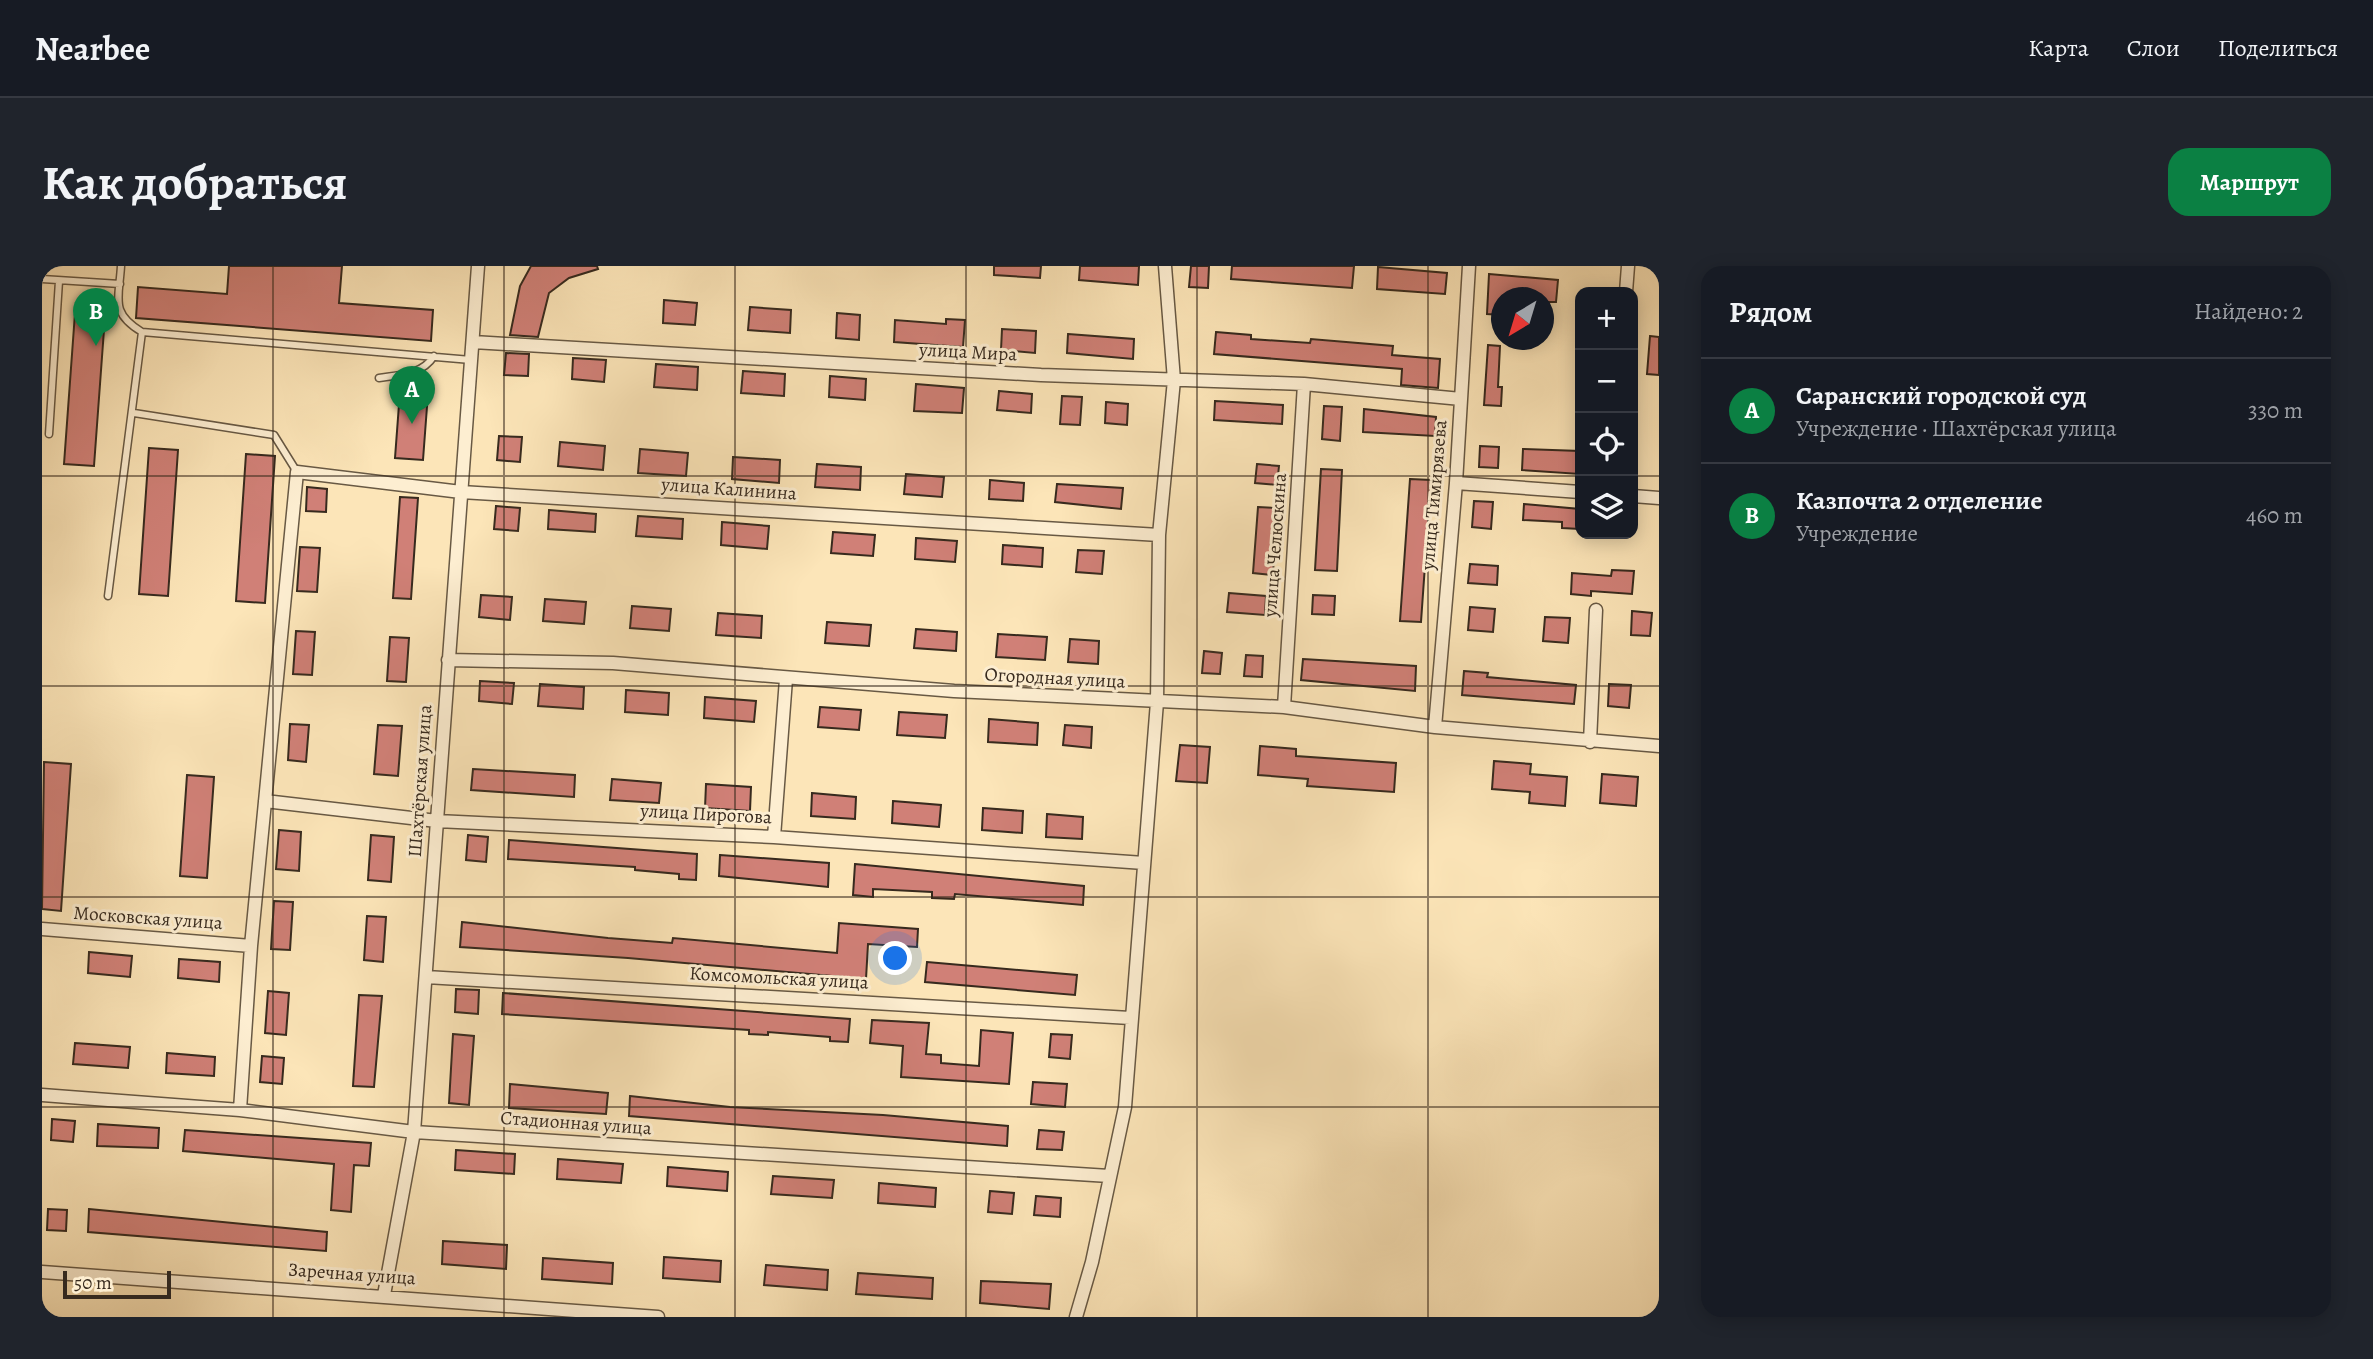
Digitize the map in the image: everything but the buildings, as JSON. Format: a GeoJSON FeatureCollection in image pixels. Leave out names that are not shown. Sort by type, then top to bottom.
{"type":"FeatureCollection","features":[{"type":"Feature","properties":{"kind":"street","name":"Шахтёрская улица"},"geometry":{"type":"LineString","coordinates":[[384,1295],[414,1132],[478,266]]}},
{"type":"Feature","properties":{"kind":"street"},"geometry":{"type":"LineString","coordinates":[[1076,1317],[1092,1262],[1125,1107],[1157,702],[1159,535],[1174,380],[1165,266]]}},
{"type":"Feature","properties":{"kind":"street","name":"улица Тимирязева"},"geometry":{"type":"LineString","coordinates":[[1435,727],[1456,482],[1469,266]]}},
{"type":"Feature","properties":{"kind":"street"},"geometry":{"type":"LineString","coordinates":[[1626,287],[1628,266]]}},
{"type":"Feature","properties":{"kind":"street","name":"улица Мира"},"geometry":{"type":"LineString","coordinates":[[473,342],[1174,380],[1304,384],[1461,398]]}},
{"type":"Feature","properties":{"kind":"street","name":"улица Челюскина"},"geometry":{"type":"LineString","coordinates":[[1284,707],[1304,384]]}},
{"type":"Feature","properties":{"kind":"street"},"geometry":{"type":"LineString","coordinates":[[240,1110],[251,946],[297,472]]}},
{"type":"Feature","properties":{"kind":"street","name":"улица Калинина"},"geometry":{"type":"LineString","coordinates":[[297,472],[461,492],[1159,535]]}},
{"type":"Feature","properties":{"kind":"street"},"geometry":{"type":"LineString","coordinates":[[1456,482],[1575,492]]}},
{"type":"Feature","properties":{"kind":"street"},"geometry":{"type":"LineString","coordinates":[[1638,496],[1659,498]]}},
{"type":"Feature","properties":{"kind":"street"},"geometry":{"type":"LineString","coordinates":[[1590,742],[1596,610]]}},
{"type":"Feature","properties":{"kind":"street","name":"Огородная улица"},"geometry":{"type":"LineString","coordinates":[[448,660],[613,663],[786,679],[1157,702],[1284,707],[1435,727],[1659,746]]}},
{"type":"Feature","properties":{"kind":"street"},"geometry":{"type":"LineString","coordinates":[[774,837],[786,679]]}},
{"type":"Feature","properties":{"kind":"street","name":"улица Пирогова"},"geometry":{"type":"LineString","coordinates":[[265,801],[437,821],[774,837],[1144,863]]}},
{"type":"Feature","properties":{"kind":"street","name":"Московская улица"},"geometry":{"type":"LineString","coordinates":[[42,929],[251,946]]}},
{"type":"Feature","properties":{"kind":"street","name":"Комсомольская улица"},"geometry":{"type":"LineString","coordinates":[[426,977],[1130,1018]]}},
{"type":"Feature","properties":{"kind":"street","name":"Стадионная улица"},"geometry":{"type":"LineString","coordinates":[[42,1095],[240,1110],[414,1132],[1109,1176]]}},
{"type":"Feature","properties":{"kind":"street","name":"Заречная улица"},"geometry":{"type":"LineString","coordinates":[[42,1272],[658,1317]]}},
{"type":"Feature","properties":{"kind":"lane"},"geometry":{"type":"LineString","coordinates":[[121,266],[118,310],[124,321],[142,332],[471,360]]}},
{"type":"Feature","properties":{"kind":"lane"},"geometry":{"type":"LineString","coordinates":[[42,279],[120,284]]}},
{"type":"Feature","properties":{"kind":"lane"},"geometry":{"type":"LineString","coordinates":[[49,435],[59,281]]}},
{"type":"Feature","properties":{"kind":"lane"},"geometry":{"type":"LineString","coordinates":[[108,596],[134,414],[142,332]]}},
{"type":"Feature","properties":{"kind":"lane"},"geometry":{"type":"LineString","coordinates":[[379,378],[416,371],[428,366],[434,356]]}},
{"type":"Feature","properties":{"kind":"lane"},"geometry":{"type":"LineString","coordinates":[[134,414],[274,435],[297,472]]}},
{"type":"Feature","properties":{"kind":"place","name":"Казпочта 2 отделение"},"geometry":{"type":"Point","coordinates":[96,346]}},
{"type":"Feature","properties":{"kind":"place","name":"Саранский городской суд"},"geometry":{"type":"Point","coordinates":[412,424]}}]}
